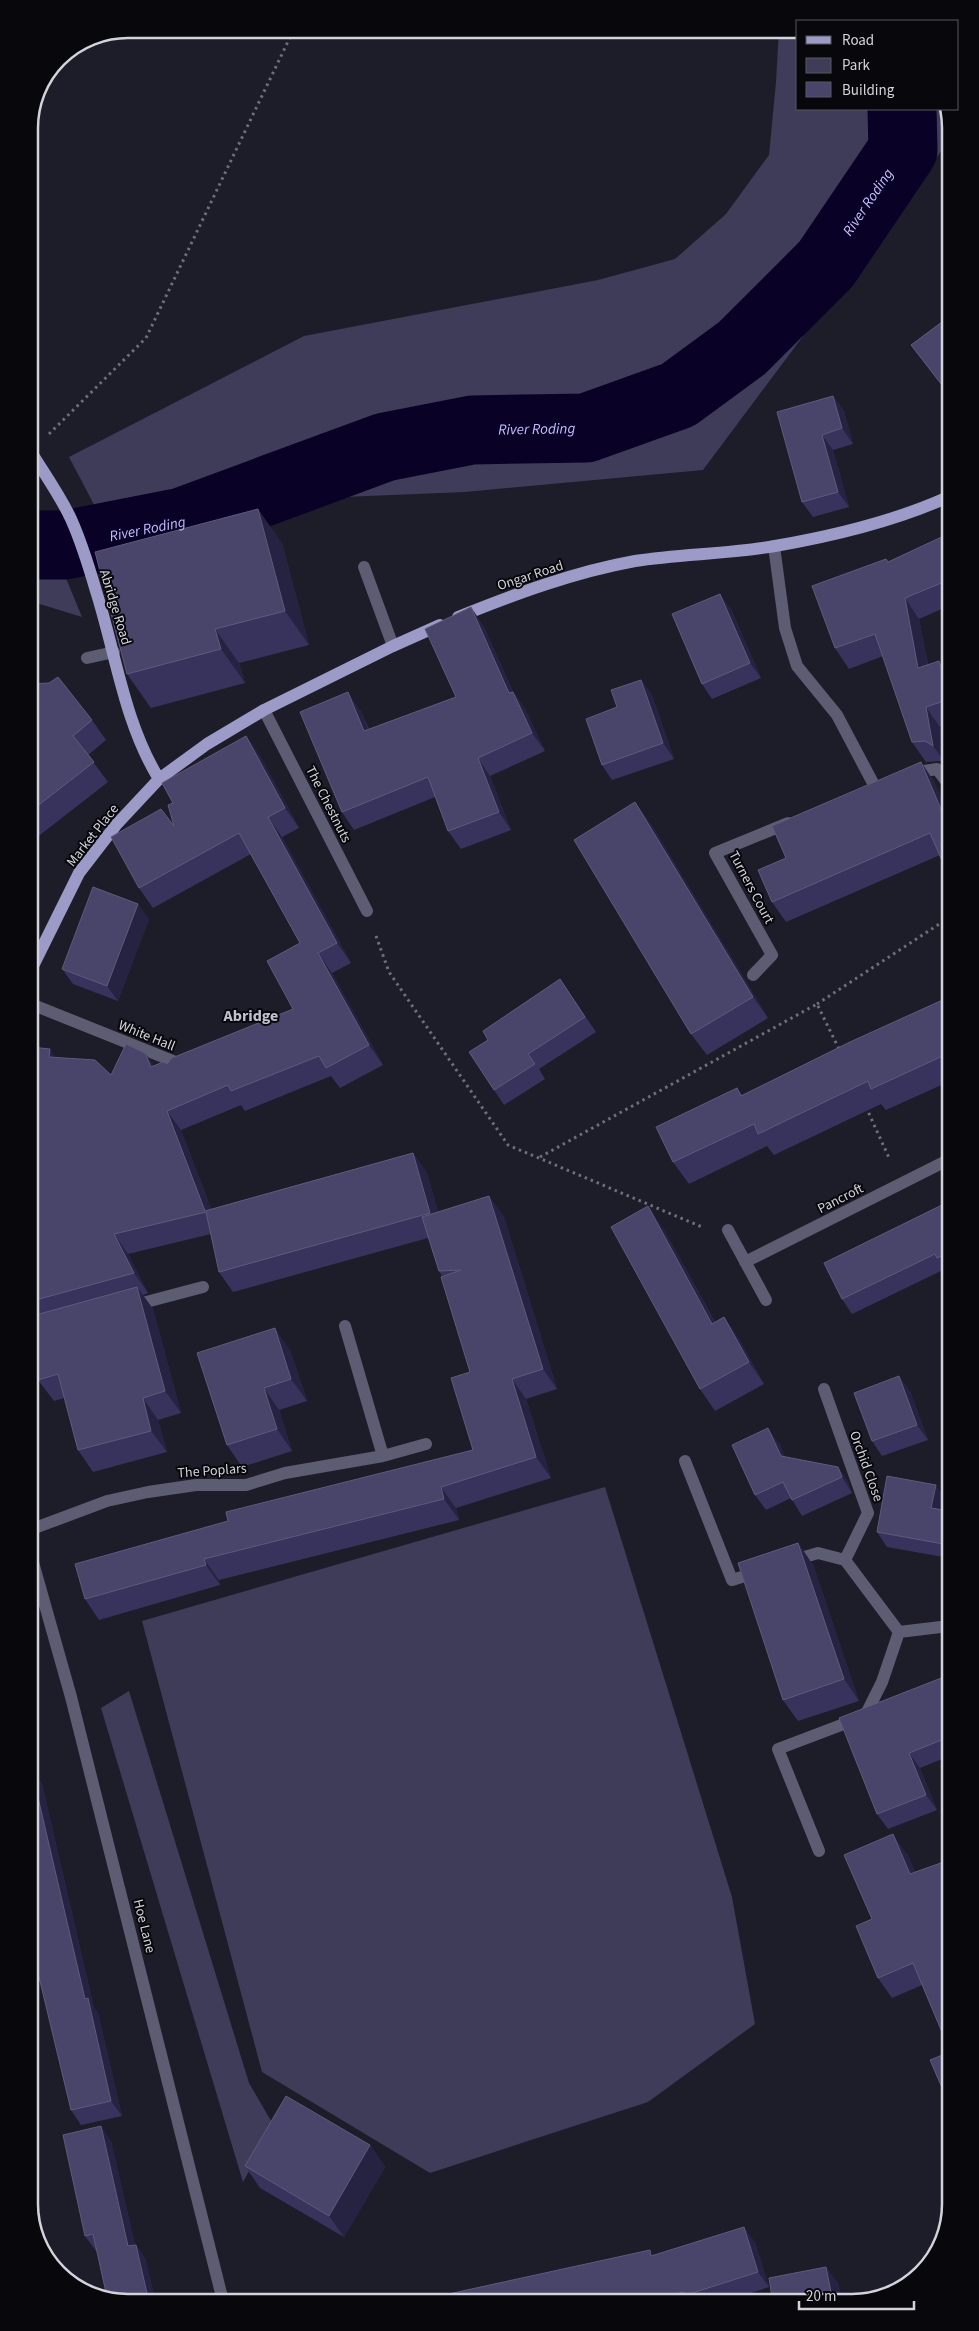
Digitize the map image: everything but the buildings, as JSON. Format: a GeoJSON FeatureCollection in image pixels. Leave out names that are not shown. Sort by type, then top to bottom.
{"type":"FeatureCollection","features":[{"type":"Feature","properties":{"kind":"main road","name":"Abridge Road"},"geometry":{"type":"LineString","coordinates":[[38,463],[71,518],[96,589],[128,711],[146,757],[159,779]]}},
{"type":"Feature","properties":{"kind":"main road","name":"Ongar Road"},"geometry":{"type":"LineString","coordinates":[[159,779],[207,744],[264,710],[392,646],[474,611],[551,582],[634,562],[774,546],[896,518],[942,500]]}},
{"type":"Feature","properties":{"kind":"main road","name":"Market Place"},"geometry":{"type":"LineString","coordinates":[[38,956],[79,873],[116,825],[159,779]]}},
{"type":"Feature","properties":{"kind":"street"},"geometry":{"type":"LineString","coordinates":[[774,546],[784,628],[797,666],[836,715],[874,786]]}},
{"type":"Feature","properties":{"kind":"street"},"geometry":{"type":"LineString","coordinates":[[364,567],[392,646]]}},
{"type":"Feature","properties":{"kind":"street"},"geometry":{"type":"LineString","coordinates":[[87,658],[114,652]]}},
{"type":"Feature","properties":{"kind":"street","name":"The Chestnuts"},"geometry":{"type":"LineString","coordinates":[[264,710],[367,911]]}},
{"type":"Feature","properties":{"kind":"street"},"geometry":{"type":"LineString","coordinates":[[901,776],[937,769],[942,776]]}},
{"type":"Feature","properties":{"kind":"street","name":"Turners Court"},"geometry":{"type":"LineString","coordinates":[[752,975],[772,955],[716,853],[798,818]]}},
{"type":"Feature","properties":{"kind":"street","name":"White Hall"},"geometry":{"type":"LineString","coordinates":[[38,1007],[178,1063],[197,1056]]}},
{"type":"Feature","properties":{"kind":"street","name":"Pancroft"},"geometry":{"type":"LineString","coordinates":[[745,1262],[942,1163]]}},
{"type":"Feature","properties":{"kind":"street"},"geometry":{"type":"LineString","coordinates":[[728,1230],[766,1300]]}},
{"type":"Feature","properties":{"kind":"street"},"geometry":{"type":"LineString","coordinates":[[117,1310],[203,1287]]}},
{"type":"Feature","properties":{"kind":"street"},"geometry":{"type":"LineString","coordinates":[[345,1326],[383,1456]]}},
{"type":"Feature","properties":{"kind":"street","name":"Orchid Close"},"geometry":{"type":"LineString","coordinates":[[824,1389],[868,1513],[845,1560]]}},
{"type":"Feature","properties":{"kind":"street","name":"The Poplars"},"geometry":{"type":"LineString","coordinates":[[38,1527],[107,1501],[148,1492],[196,1485],[246,1485],[285,1474],[383,1456],[426,1444]]}},
{"type":"Feature","properties":{"kind":"street"},"geometry":{"type":"LineString","coordinates":[[685,1461],[732,1580],[818,1552],[845,1560],[866,1585],[899,1632]]}},
{"type":"Feature","properties":{"kind":"street","name":"Hoe Lane"},"geometry":{"type":"LineString","coordinates":[[38,1580],[74,1707],[221,2293]]}},
{"type":"Feature","properties":{"kind":"street"},"geometry":{"type":"LineString","coordinates":[[899,1632],[942,1627]]}},
{"type":"Feature","properties":{"kind":"street"},"geometry":{"type":"LineString","coordinates":[[819,1851],[778,1749],[866,1716],[882,1682],[899,1632]]}},
{"type":"Feature","properties":{"kind":"path"},"geometry":{"type":"LineString","coordinates":[[38,450],[146,338],[290,38]]}},
{"type":"Feature","properties":{"kind":"path"},"geometry":{"type":"LineString","coordinates":[[367,911],[389,972],[508,1145],[705,1228],[723,1219],[728,1230]]}},
{"type":"Feature","properties":{"kind":"path"},"geometry":{"type":"LineString","coordinates":[[539,1157],[817,1004],[942,922]]}},
{"type":"Feature","properties":{"kind":"path"},"geometry":{"type":"LineString","coordinates":[[817,1004],[842,1056]]}},
{"type":"Feature","properties":{"kind":"path"},"geometry":{"type":"LineString","coordinates":[[862,1099],[901,1184]]}},
{"type":"Feature","properties":{"kind":"green space"},"geometry":{"type":"Polygon","coordinates":[[[778,38],[796,38],[796,110],[940,110],[942,150],[703,470],[465,492],[344,497],[130,573],[69,457],[304,336],[598,280],[675,259],[726,214],[769,155],[778,38]]]}},
{"type":"Feature","properties":{"kind":"green space"},"geometry":{"type":"Polygon","coordinates":[[[38,511],[39,513],[82,617],[38,603],[38,511]]]}},
{"type":"Feature","properties":{"kind":"green space"},"geometry":{"type":"Polygon","coordinates":[[[605,1487],[732,1897],[755,2024],[648,2102],[430,2173],[262,2072],[142,1621],[605,1487]]]}},
{"type":"Feature","properties":{"kind":"green space"},"geometry":{"type":"Polygon","coordinates":[[[129,1691],[249,2083],[274,2126],[243,2182],[101,1708],[129,1691]]]}},
{"type":"Feature","properties":{"kind":"waterway","name":"River Roding"},"geometry":{"type":"LineString","coordinates":[[38,545],[65,545],[182,522],[385,447],[472,430],[586,428],[678,395],[742,348],[826,264],[903,150],[902,110]]}},
{"type":"Feature","properties":{"kind":"district","name":"Abridge"},"geometry":{"type":"Point","coordinates":[251,1015]}}]}
